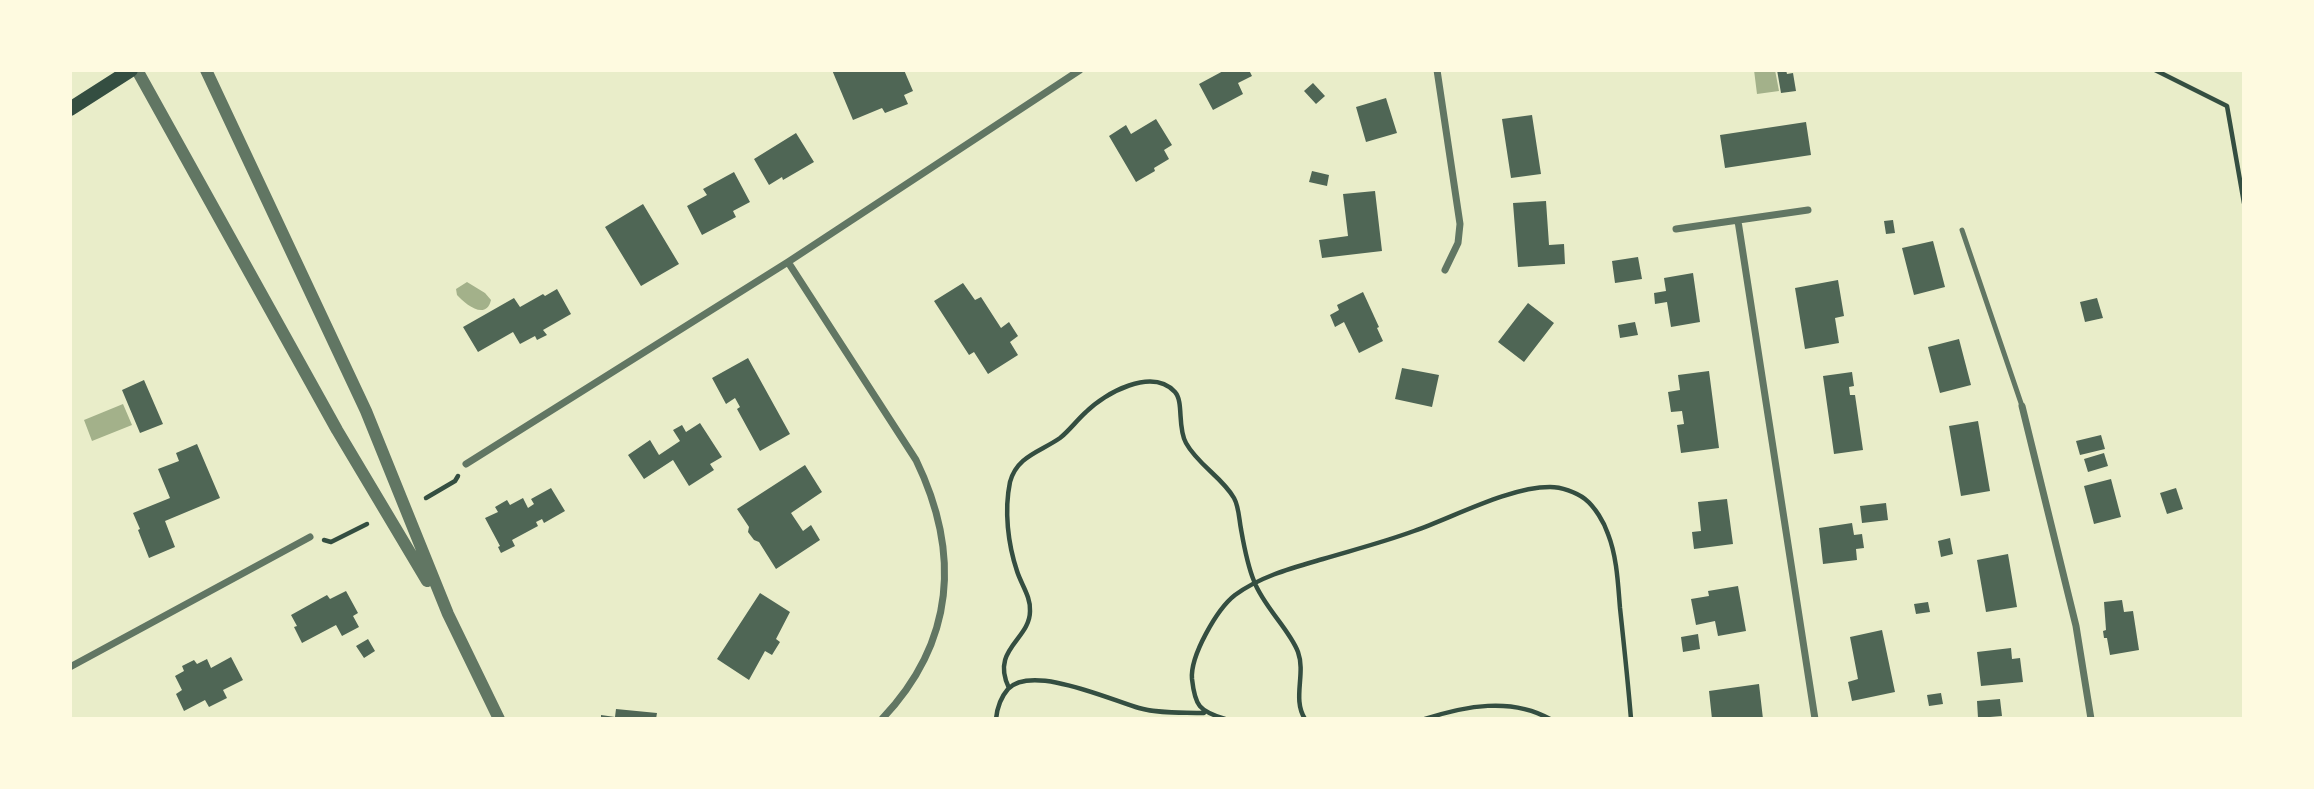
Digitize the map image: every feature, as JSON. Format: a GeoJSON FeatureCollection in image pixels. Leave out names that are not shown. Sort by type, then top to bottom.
{"type":"FeatureCollection","features":[{"type":"Feature","properties":{"kind":"main road"},"geometry":{"type":"LineString","coordinates":[[70,109],[131,70]]}},
{"type":"Feature","properties":{"kind":"street"},"geometry":{"type":"LineString","coordinates":[[137,70],[337,430],[448,614]]}},
{"type":"Feature","properties":{"kind":"street"},"geometry":{"type":"LineString","coordinates":[[206,70],[366,411],[448,614],[499,719]]}},
{"type":"Feature","properties":{"kind":"street"},"geometry":{"type":"LineString","coordinates":[[466,464],[788,262],[1080,70]]}},
{"type":"Feature","properties":{"kind":"street"},"geometry":{"type":"LineString","coordinates":[[1437,70],[1460,224],[1458,243],[1445,270]]}},
{"type":"Feature","properties":{"kind":"street"},"geometry":{"type":"LineString","coordinates":[[1676,229],[1808,211]]}},
{"type":"Feature","properties":{"kind":"street"},"geometry":{"type":"LineString","coordinates":[[1738,221],[1815,719]]}},
{"type":"Feature","properties":{"kind":"street"},"geometry":{"type":"LineString","coordinates":[[788,262],[916,460],[938,513],[945,569],[938,625],[929,653],[916,678],[882,719]]}},
{"type":"Feature","properties":{"kind":"street"},"geometry":{"type":"LineString","coordinates":[[2022,406],[2076,625],[2091,719]]}},
{"type":"Feature","properties":{"kind":"street"},"geometry":{"type":"LineString","coordinates":[[70,667],[310,537]]}},
{"type":"Feature","properties":{"kind":"lane"},"geometry":{"type":"LineString","coordinates":[[1962,230],[2022,406]]}},
{"type":"Feature","properties":{"kind":"path"},"geometry":{"type":"LineString","coordinates":[[2155,70],[2227,106],[2244,203]]}},
{"type":"Feature","properties":{"kind":"path"},"geometry":{"type":"LineString","coordinates":[[1009,688],[1003,668],[1006,657],[1028,623],[1030,611],[1028,597],[1012,556],[1008,529],[1010,481],[1017,467],[1030,454],[1061,438],[1087,410],[1109,394],[1131,384],[1152,381],[1174,390],[1180,400],[1179,422],[1184,440],[1195,457],[1229,490],[1236,502],[1254,582],[1297,649],[1302,663],[1300,711],[1305,719]]}},
{"type":"Feature","properties":{"kind":"path"},"geometry":{"type":"LineString","coordinates":[[426,498],[455,481],[466,464]]}},
{"type":"Feature","properties":{"kind":"path"},"geometry":{"type":"LineString","coordinates":[[1205,713],[1196,701],[1193,687],[1191,673],[1195,658],[1216,617],[1232,597],[1254,582],[1414,531],[1511,494],[1551,487],[1569,491],[1585,499],[1609,534],[1615,561],[1630,719]]}},
{"type":"Feature","properties":{"kind":"path"},"geometry":{"type":"LineString","coordinates":[[310,537],[331,542],[367,524]]}},
{"type":"Feature","properties":{"kind":"path"},"geometry":{"type":"LineString","coordinates":[[996,719],[1001,700],[1009,688],[1020,681],[1051,682],[1090,690],[1142,709],[1205,713],[1225,719]]}},
{"type":"Feature","properties":{"kind":"path"},"geometry":{"type":"LineString","coordinates":[[1424,719],[1452,710],[1486,705],[1520,709],[1550,719]]}},
{"type":"Feature","properties":{"kind":"shaded area"},"geometry":{"type":"Polygon","coordinates":[[[1754,70],[1775,70],[1779,91],[1757,94],[1754,70]]]}},
{"type":"Feature","properties":{"kind":"shaded area"},"geometry":{"type":"Polygon","coordinates":[[[467,282],[491,300],[485,309],[475,309],[457,295],[456,289],[467,282]]]}},
{"type":"Feature","properties":{"kind":"shaded area"},"geometry":{"type":"Polygon","coordinates":[[[123,404],[132,425],[92,441],[84,420],[123,404]]]}},
{"type":"Feature","properties":{"kind":"building"},"geometry":{"type":"Polygon","coordinates":[[[832,70],[904,70],[913,91],[904,95],[908,104],[885,113],[882,108],[853,120],[832,70]]]}},
{"type":"Feature","properties":{"kind":"building"},"geometry":{"type":"Polygon","coordinates":[[[1225,70],[1249,70],[1252,76],[1238,83],[1243,94],[1213,110],[1199,84],[1225,70]]]}},
{"type":"Feature","properties":{"kind":"building"},"geometry":{"type":"Polygon","coordinates":[[[1777,70],[1793,73],[1796,91],[1781,93],[1777,70]]]}},
{"type":"Feature","properties":{"kind":"building"},"geometry":{"type":"Polygon","coordinates":[[[1313,83],[1325,96],[1316,104],[1304,91],[1313,83]]]}},
{"type":"Feature","properties":{"kind":"building"},"geometry":{"type":"Polygon","coordinates":[[[1386,98],[1397,133],[1366,142],[1356,107],[1386,98]]]}},
{"type":"Feature","properties":{"kind":"building"},"geometry":{"type":"Polygon","coordinates":[[[1532,115],[1541,174],[1511,178],[1502,119],[1532,115]]]}},
{"type":"Feature","properties":{"kind":"building"},"geometry":{"type":"Polygon","coordinates":[[[1156,119],[1172,145],[1164,150],[1169,159],[1136,182],[1109,136],[1126,125],[1131,134],[1156,119]]]}},
{"type":"Feature","properties":{"kind":"building"},"geometry":{"type":"Polygon","coordinates":[[[1806,122],[1811,155],[1725,168],[1720,135],[1806,122]]]}},
{"type":"Feature","properties":{"kind":"building"},"geometry":{"type":"Polygon","coordinates":[[[796,133],[814,162],[769,185],[754,159],[796,133]]]}},
{"type":"Feature","properties":{"kind":"building"},"geometry":{"type":"Polygon","coordinates":[[[1312,171],[1329,175],[1327,186],[1309,182],[1312,171]]]}},
{"type":"Feature","properties":{"kind":"building"},"geometry":{"type":"Polygon","coordinates":[[[734,172],[750,202],[733,211],[736,217],[702,235],[687,206],[707,195],[703,189],[734,172]]]}},
{"type":"Feature","properties":{"kind":"building"},"geometry":{"type":"Polygon","coordinates":[[[1375,191],[1382,251],[1322,258],[1319,240],[1348,236],[1343,194],[1375,191]]]}},
{"type":"Feature","properties":{"kind":"building"},"geometry":{"type":"Polygon","coordinates":[[[1546,201],[1549,245],[1564,244],[1565,264],[1518,267],[1513,203],[1546,201]]]}},
{"type":"Feature","properties":{"kind":"building"},"geometry":{"type":"Polygon","coordinates":[[[643,204],[679,264],[641,286],[605,227],[643,204]]]}},
{"type":"Feature","properties":{"kind":"building"},"geometry":{"type":"Polygon","coordinates":[[[1893,220],[1895,233],[1886,234],[1884,221],[1893,220]]]}},
{"type":"Feature","properties":{"kind":"building"},"geometry":{"type":"Polygon","coordinates":[[[1933,241],[1945,287],[1914,295],[1902,248],[1933,241]]]}},
{"type":"Feature","properties":{"kind":"building"},"geometry":{"type":"Polygon","coordinates":[[[1638,257],[1642,279],[1615,283],[1612,261],[1638,257]]]}},
{"type":"Feature","properties":{"kind":"building"},"geometry":{"type":"Polygon","coordinates":[[[1693,273],[1700,322],[1671,327],[1667,302],[1655,304],[1654,293],[1666,291],[1664,278],[1693,273]]]}},
{"type":"Feature","properties":{"kind":"building"},"geometry":{"type":"Polygon","coordinates":[[[1838,280],[1844,316],[1835,318],[1839,343],[1805,349],[1795,288],[1838,280]]]}},
{"type":"Feature","properties":{"kind":"building"},"geometry":{"type":"Polygon","coordinates":[[[963,283],[975,300],[981,297],[1001,328],[1009,322],[1018,336],[1010,342],[1018,355],[988,374],[974,352],[969,355],[934,301],[963,283]]]}},
{"type":"Feature","properties":{"kind":"building"},"geometry":{"type":"Polygon","coordinates":[[[557,289],[571,314],[543,330],[547,335],[537,340],[535,336],[520,344],[513,332],[478,352],[463,327],[514,298],[520,307],[557,289]]]}},
{"type":"Feature","properties":{"kind":"building"},"geometry":{"type":"Polygon","coordinates":[[[1363,292],[1383,341],[1359,353],[1344,322],[1335,327],[1330,315],[1339,310],[1337,305],[1363,292]]]}},
{"type":"Feature","properties":{"kind":"building"},"geometry":{"type":"Polygon","coordinates":[[[2097,298],[2103,318],[2085,322],[2080,302],[2097,298]]]}},
{"type":"Feature","properties":{"kind":"building"},"geometry":{"type":"Polygon","coordinates":[[[1528,303],[1554,323],[1524,362],[1498,342],[1528,303]]]}},
{"type":"Feature","properties":{"kind":"building"},"geometry":{"type":"Polygon","coordinates":[[[1635,322],[1638,335],[1620,338],[1618,325],[1635,322]]]}},
{"type":"Feature","properties":{"kind":"building"},"geometry":{"type":"Polygon","coordinates":[[[1959,339],[1971,385],[1940,393],[1928,347],[1959,339]]]}},
{"type":"Feature","properties":{"kind":"building"},"geometry":{"type":"Polygon","coordinates":[[[748,358],[790,434],[760,451],[737,409],[740,407],[735,398],[726,404],[712,378],[748,358]]]}},
{"type":"Feature","properties":{"kind":"building"},"geometry":{"type":"Polygon","coordinates":[[[1402,368],[1439,375],[1432,407],[1395,399],[1402,368]]]}},
{"type":"Feature","properties":{"kind":"building"},"geometry":{"type":"Polygon","coordinates":[[[1709,371],[1719,448],[1681,453],[1677,425],[1684,424],[1682,411],[1671,412],[1668,392],[1680,390],[1678,375],[1709,371]]]}},
{"type":"Feature","properties":{"kind":"building"},"geometry":{"type":"Polygon","coordinates":[[[1852,372],[1854,386],[1849,387],[1850,395],[1855,395],[1863,450],[1834,454],[1823,376],[1852,372]]]}},
{"type":"Feature","properties":{"kind":"building"},"geometry":{"type":"Polygon","coordinates":[[[144,380],[163,424],[140,433],[122,390],[144,380]]]}},
{"type":"Feature","properties":{"kind":"building"},"geometry":{"type":"Polygon","coordinates":[[[1978,421],[1990,491],[1961,496],[1949,426],[1978,421]]]}},
{"type":"Feature","properties":{"kind":"building"},"geometry":{"type":"Polygon","coordinates":[[[700,423],[722,457],[710,464],[714,470],[689,486],[673,460],[644,479],[628,455],[650,440],[659,455],[680,441],[673,430],[682,425],[686,432],[700,423]]]}},
{"type":"Feature","properties":{"kind":"building"},"geometry":{"type":"Polygon","coordinates":[[[2101,435],[2105,449],[2080,455],[2076,441],[2101,435]]]}},
{"type":"Feature","properties":{"kind":"building"},"geometry":{"type":"Polygon","coordinates":[[[197,444],[220,498],[165,521],[175,547],[149,558],[133,513],[170,498],[158,469],[179,461],[176,453],[197,444]]]}},
{"type":"Feature","properties":{"kind":"building"},"geometry":{"type":"Polygon","coordinates":[[[2104,453],[2108,466],[2088,472],[2084,459],[2104,453]]]}},
{"type":"Feature","properties":{"kind":"building"},"geometry":{"type":"Polygon","coordinates":[[[805,465],[822,492],[791,513],[803,531],[811,525],[820,540],[776,569],[759,542],[748,532],[749,527],[737,509],[805,465]]]}},
{"type":"Feature","properties":{"kind":"building"},"geometry":{"type":"Polygon","coordinates":[[[2111,479],[2121,517],[2094,524],[2084,486],[2111,479]]]}},
{"type":"Feature","properties":{"kind":"building"},"geometry":{"type":"Polygon","coordinates":[[[551,488],[565,511],[544,523],[542,519],[536,522],[538,526],[512,540],[515,546],[501,553],[485,518],[498,512],[495,507],[507,500],[510,505],[523,498],[528,508],[534,504],[531,499],[551,488]]]}},
{"type":"Feature","properties":{"kind":"building"},"geometry":{"type":"Polygon","coordinates":[[[2176,488],[2183,509],[2167,514],[2160,493],[2176,488]]]}},
{"type":"Feature","properties":{"kind":"building"},"geometry":{"type":"Polygon","coordinates":[[[1727,499],[1733,544],[1694,549],[1692,532],[1701,531],[1698,502],[1727,499]]]}},
{"type":"Feature","properties":{"kind":"building"},"geometry":{"type":"Polygon","coordinates":[[[1886,503],[1888,520],[1862,523],[1860,506],[1886,503]]]}},
{"type":"Feature","properties":{"kind":"building"},"geometry":{"type":"Polygon","coordinates":[[[1852,523],[1854,535],[1862,534],[1864,548],[1856,549],[1857,560],[1823,564],[1819,528],[1852,523]]]}},
{"type":"Feature","properties":{"kind":"building"},"geometry":{"type":"Polygon","coordinates":[[[1950,538],[1953,554],[1941,557],[1938,541],[1950,538]]]}},
{"type":"Feature","properties":{"kind":"building"},"geometry":{"type":"Polygon","coordinates":[[[2008,554],[2017,607],[1986,612],[1977,560],[2008,554]]]}},
{"type":"Feature","properties":{"kind":"building"},"geometry":{"type":"Polygon","coordinates":[[[1738,586],[1746,631],[1718,636],[1715,621],[1696,625],[1691,599],[1709,596],[1708,591],[1738,586]]]}},
{"type":"Feature","properties":{"kind":"building"},"geometry":{"type":"Polygon","coordinates":[[[346,591],[358,613],[353,616],[359,627],[342,636],[336,625],[302,643],[291,615],[327,595],[330,599],[346,591]]]}},
{"type":"Feature","properties":{"kind":"building"},"geometry":{"type":"Polygon","coordinates":[[[760,593],[790,612],[776,639],[780,642],[772,655],[765,651],[749,680],[717,659],[760,593]]]}},
{"type":"Feature","properties":{"kind":"building"},"geometry":{"type":"Polygon","coordinates":[[[2122,600],[2124,612],[2133,611],[2139,650],[2110,655],[2103,631],[2106,630],[2104,602],[2122,600]]]}},
{"type":"Feature","properties":{"kind":"building"},"geometry":{"type":"Polygon","coordinates":[[[1928,602],[1930,612],[1916,614],[1914,604],[1928,602]]]}},
{"type":"Feature","properties":{"kind":"building"},"geometry":{"type":"Polygon","coordinates":[[[1882,630],[1895,692],[1852,701],[1848,682],[1858,679],[1850,637],[1882,630]]]}},
{"type":"Feature","properties":{"kind":"building"},"geometry":{"type":"Polygon","coordinates":[[[1698,634],[1700,649],[1683,652],[1681,637],[1698,634]]]}},
{"type":"Feature","properties":{"kind":"building"},"geometry":{"type":"Polygon","coordinates":[[[368,639],[375,651],[364,658],[356,646],[368,639]]]}},
{"type":"Feature","properties":{"kind":"building"},"geometry":{"type":"Polygon","coordinates":[[[2011,648],[2012,659],[2020,658],[2023,682],[1981,686],[1977,652],[2011,648]]]}},
{"type":"Feature","properties":{"kind":"building"},"geometry":{"type":"Polygon","coordinates":[[[231,657],[243,680],[223,690],[227,698],[209,707],[205,700],[184,711],[176,694],[182,690],[175,676],[184,671],[182,666],[194,660],[197,664],[207,659],[211,668],[231,657]]]}},
{"type":"Feature","properties":{"kind":"building"},"geometry":{"type":"Polygon","coordinates":[[[1759,684],[1763,719],[1712,719],[1709,691],[1759,684]]]}},
{"type":"Feature","properties":{"kind":"building"},"geometry":{"type":"Polygon","coordinates":[[[1941,693],[1943,704],[1929,706],[1927,695],[1941,693]]]}},
{"type":"Feature","properties":{"kind":"building"},"geometry":{"type":"Polygon","coordinates":[[[2000,699],[2002,716],[1978,718],[1977,701],[2000,699]]]}},
{"type":"Feature","properties":{"kind":"building"},"geometry":{"type":"Polygon","coordinates":[[[616,709],[657,713],[656,719],[601,719],[601,715],[615,717],[616,709]]]}}]}
